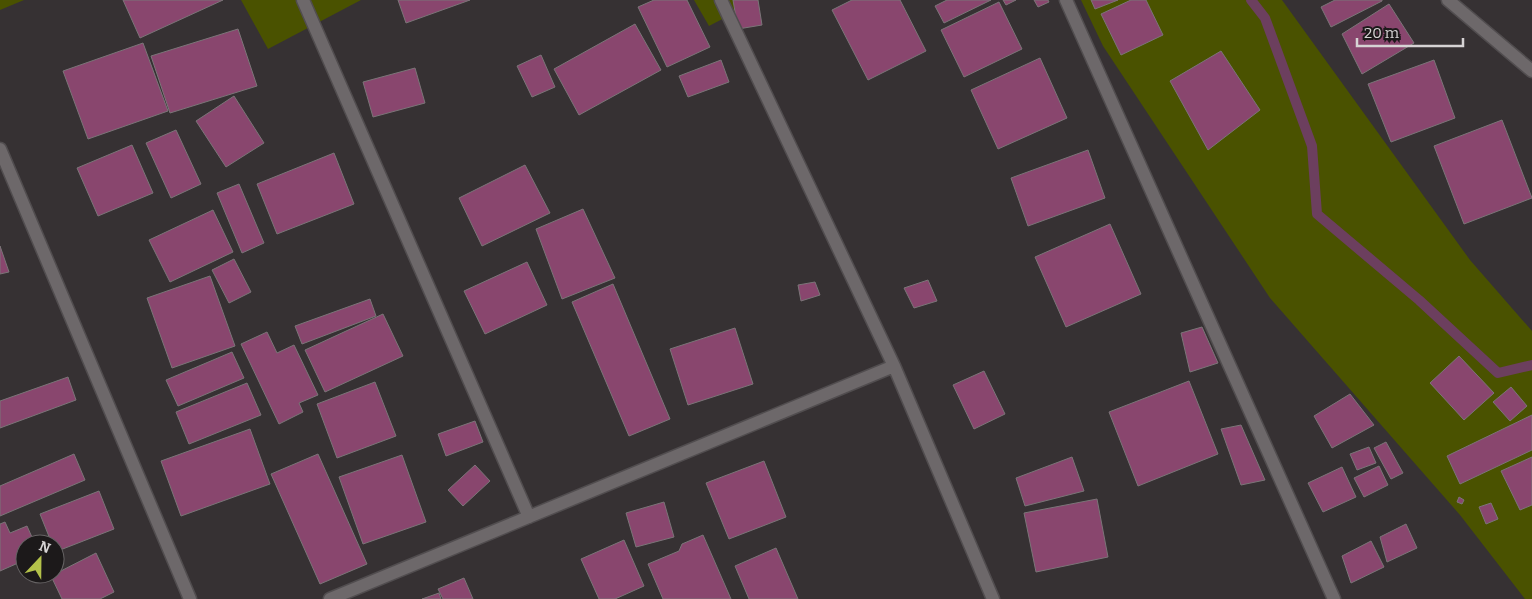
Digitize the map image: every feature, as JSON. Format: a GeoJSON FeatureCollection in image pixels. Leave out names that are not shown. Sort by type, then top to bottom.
{"type":"FeatureCollection","features":[{"type":"Feature","properties":{"kind":"street"},"geometry":{"type":"LineString","coordinates":[[303,0],[528,517]]}},
{"type":"Feature","properties":{"kind":"street"},"geometry":{"type":"LineString","coordinates":[[721,0],[894,366],[993,599]]}},
{"type":"Feature","properties":{"kind":"street"},"geometry":{"type":"LineString","coordinates":[[1066,0],[1334,599]]}},
{"type":"Feature","properties":{"kind":"street"},"geometry":{"type":"LineString","coordinates":[[1450,1],[1532,71]]}},
{"type":"Feature","properties":{"kind":"street"},"geometry":{"type":"LineString","coordinates":[[0,149],[190,599]]}},
{"type":"Feature","properties":{"kind":"street"},"geometry":{"type":"LineString","coordinates":[[330,599],[894,366]]}},
{"type":"Feature","properties":{"kind":"green space"},"geometry":{"type":"Polygon","coordinates":[[[0,0],[24,0],[0,10],[0,0]]]}},
{"type":"Feature","properties":{"kind":"green space"},"geometry":{"type":"Polygon","coordinates":[[[241,0],[361,0],[268,49],[241,0]]]}},
{"type":"Feature","properties":{"kind":"green space"},"geometry":{"type":"Polygon","coordinates":[[[694,0],[759,0],[709,26],[694,0]]]}},
{"type":"Feature","properties":{"kind":"green space"},"geometry":{"type":"Polygon","coordinates":[[[1081,0],[1282,0],[1470,260],[1532,331],[1532,599],[1525,599],[1460,515],[1270,298],[1103,46],[1081,0]]]}},
{"type":"Feature","properties":{"kind":"building"},"geometry":{"type":"Polygon","coordinates":[[[123,0],[223,0],[140,38],[123,0]]]}},
{"type":"Feature","properties":{"kind":"building"},"geometry":{"type":"Polygon","coordinates":[[[398,0],[470,0],[406,23],[398,0]]]}},
{"type":"Feature","properties":{"kind":"building"},"geometry":{"type":"Polygon","coordinates":[[[654,0],[687,0],[710,47],[667,67],[638,7],[654,0]]]}},
{"type":"Feature","properties":{"kind":"building"},"geometry":{"type":"Polygon","coordinates":[[[733,0],[758,0],[762,25],[738,29],[733,0]]]}},
{"type":"Feature","properties":{"kind":"building"},"geometry":{"type":"Polygon","coordinates":[[[852,0],[900,0],[926,51],[868,80],[832,10],[852,0]]]}},
{"type":"Feature","properties":{"kind":"building"},"geometry":{"type":"Polygon","coordinates":[[[947,0],[991,0],[944,23],[935,6],[947,0]]]}},
{"type":"Feature","properties":{"kind":"building"},"geometry":{"type":"Polygon","coordinates":[[[1003,0],[1016,0],[1006,5],[1003,0]]]}},
{"type":"Feature","properties":{"kind":"building"},"geometry":{"type":"Polygon","coordinates":[[[1034,0],[1048,0],[1049,2],[1038,7],[1034,0]]]}},
{"type":"Feature","properties":{"kind":"building"},"geometry":{"type":"Polygon","coordinates":[[[1091,0],[1118,0],[1095,9],[1091,0]]]}},
{"type":"Feature","properties":{"kind":"building"},"geometry":{"type":"Polygon","coordinates":[[[1131,0],[1146,0],[1163,35],[1121,55],[1101,14],[1131,0]]]}},
{"type":"Feature","properties":{"kind":"building"},"geometry":{"type":"Polygon","coordinates":[[[1335,0],[1382,1],[1331,27],[1321,7],[1335,0]]]}},
{"type":"Feature","properties":{"kind":"building"},"geometry":{"type":"Polygon","coordinates":[[[999,2],[1022,49],[964,77],[941,30],[999,2]]]}},
{"type":"Feature","properties":{"kind":"building"},"geometry":{"type":"Polygon","coordinates":[[[1389,4],[1414,43],[1362,74],[1342,34],[1389,4]]]}},
{"type":"Feature","properties":{"kind":"building"},"geometry":{"type":"Polygon","coordinates":[[[635,24],[661,70],[579,115],[554,69],[635,24]]]}},
{"type":"Feature","properties":{"kind":"building"},"geometry":{"type":"Polygon","coordinates":[[[238,29],[257,86],[170,113],[151,56],[238,29]]]}},
{"type":"Feature","properties":{"kind":"building"},"geometry":{"type":"Polygon","coordinates":[[[143,43],[168,111],[88,139],[63,71],[143,43]]]}},
{"type":"Feature","properties":{"kind":"building"},"geometry":{"type":"Polygon","coordinates":[[[1221,51],[1260,110],[1208,150],[1170,81],[1221,51]]]}},
{"type":"Feature","properties":{"kind":"building"},"geometry":{"type":"Polygon","coordinates":[[[541,55],[555,87],[532,97],[517,66],[541,55]]]}},
{"type":"Feature","properties":{"kind":"building"},"geometry":{"type":"Polygon","coordinates":[[[1040,58],[1067,118],[998,149],[971,90],[1040,58]]]}},
{"type":"Feature","properties":{"kind":"building"},"geometry":{"type":"Polygon","coordinates":[[[721,60],[729,82],[688,97],[679,76],[721,60]]]}},
{"type":"Feature","properties":{"kind":"building"},"geometry":{"type":"Polygon","coordinates":[[[1434,60],[1455,118],[1391,142],[1368,84],[1434,60]]]}},
{"type":"Feature","properties":{"kind":"building"},"geometry":{"type":"Polygon","coordinates":[[[415,68],[425,103],[373,117],[363,82],[415,68]]]}},
{"type":"Feature","properties":{"kind":"building"},"geometry":{"type":"Polygon","coordinates":[[[234,96],[264,143],[226,167],[196,121],[234,96]]]}},
{"type":"Feature","properties":{"kind":"building"},"geometry":{"type":"Polygon","coordinates":[[[1502,120],[1532,198],[1464,224],[1434,146],[1502,120]]]}},
{"type":"Feature","properties":{"kind":"building"},"geometry":{"type":"Polygon","coordinates":[[[176,130],[201,184],[171,198],[146,143],[176,130]]]}},
{"type":"Feature","properties":{"kind":"building"},"geometry":{"type":"Polygon","coordinates":[[[132,145],[153,193],[98,216],[77,168],[132,145]]]}},
{"type":"Feature","properties":{"kind":"building"},"geometry":{"type":"Polygon","coordinates":[[[1088,150],[1105,198],[1028,226],[1011,178],[1088,150]]]}},
{"type":"Feature","properties":{"kind":"building"},"geometry":{"type":"Polygon","coordinates":[[[334,153],[354,204],[277,234],[257,184],[334,153]]]}},
{"type":"Feature","properties":{"kind":"building"},"geometry":{"type":"Polygon","coordinates":[[[525,165],[550,213],[482,246],[459,198],[525,165]]]}},
{"type":"Feature","properties":{"kind":"building"},"geometry":{"type":"Polygon","coordinates":[[[239,184],[264,243],[242,253],[217,193],[239,184]]]}},
{"type":"Feature","properties":{"kind":"building"},"geometry":{"type":"Polygon","coordinates":[[[583,209],[615,278],[562,299],[536,229],[583,209]]]}},
{"type":"Feature","properties":{"kind":"building"},"geometry":{"type":"Polygon","coordinates":[[[213,210],[233,252],[170,282],[149,240],[213,210]]]}},
{"type":"Feature","properties":{"kind":"building"},"geometry":{"type":"Polygon","coordinates":[[[1110,224],[1141,294],[1066,327],[1035,257],[1110,224]]]}},
{"type":"Feature","properties":{"kind":"building"},"geometry":{"type":"Polygon","coordinates":[[[0,246],[9,272],[0,274],[0,246]]]}},
{"type":"Feature","properties":{"kind":"building"},"geometry":{"type":"Polygon","coordinates":[[[234,259],[251,292],[229,303],[212,270],[234,259]]]}},
{"type":"Feature","properties":{"kind":"building"},"geometry":{"type":"Polygon","coordinates":[[[527,262],[547,305],[485,334],[464,291],[527,262]]]}},
{"type":"Feature","properties":{"kind":"building"},"geometry":{"type":"Polygon","coordinates":[[[210,276],[235,346],[172,368],[147,298],[210,276]]]}},
{"type":"Feature","properties":{"kind":"building"},"geometry":{"type":"Polygon","coordinates":[[[928,280],[937,301],[914,308],[904,288],[928,280]]]}},
{"type":"Feature","properties":{"kind":"building"},"geometry":{"type":"Polygon","coordinates":[[[815,282],[820,295],[801,301],[798,285],[815,282]]]}},
{"type":"Feature","properties":{"kind":"building"},"geometry":{"type":"Polygon","coordinates":[[[613,284],[670,419],[629,436],[572,302],[613,284]]]}},
{"type":"Feature","properties":{"kind":"building"},"geometry":{"type":"Polygon","coordinates":[[[370,299],[376,316],[302,344],[295,326],[370,299]]]}},
{"type":"Feature","properties":{"kind":"building"},"geometry":{"type":"Polygon","coordinates":[[[383,314],[403,356],[325,392],[305,350],[383,314]]]}},
{"type":"Feature","properties":{"kind":"building"},"geometry":{"type":"Polygon","coordinates":[[[1202,327],[1218,363],[1190,372],[1181,333],[1202,327]]]}},
{"type":"Feature","properties":{"kind":"building"},"geometry":{"type":"Polygon","coordinates":[[[735,328],[753,384],[688,405],[670,349],[735,328]]]}},
{"type":"Feature","properties":{"kind":"building"},"geometry":{"type":"Polygon","coordinates":[[[267,332],[277,353],[294,345],[318,395],[299,403],[303,412],[279,424],[241,344],[267,332]]]}},
{"type":"Feature","properties":{"kind":"building"},"geometry":{"type":"Polygon","coordinates":[[[232,352],[244,378],[178,406],[166,380],[232,352]]]}},
{"type":"Feature","properties":{"kind":"building"},"geometry":{"type":"Polygon","coordinates":[[[1459,356],[1494,393],[1464,420],[1430,383],[1459,356]]]}},
{"type":"Feature","properties":{"kind":"building"},"geometry":{"type":"Polygon","coordinates":[[[984,371],[1005,414],[974,429],[953,385],[984,371]]]}},
{"type":"Feature","properties":{"kind":"building"},"geometry":{"type":"Polygon","coordinates":[[[68,377],[76,400],[0,428],[0,401],[68,377]]]}},
{"type":"Feature","properties":{"kind":"building"},"geometry":{"type":"Polygon","coordinates":[[[1189,381],[1218,454],[1138,486],[1109,412],[1189,381]]]}},
{"type":"Feature","properties":{"kind":"building"},"geometry":{"type":"Polygon","coordinates":[[[375,382],[396,436],[337,458],[317,404],[375,382]]]}},
{"type":"Feature","properties":{"kind":"building"},"geometry":{"type":"Polygon","coordinates":[[[247,383],[261,415],[189,444],[176,412],[247,383]]]}},
{"type":"Feature","properties":{"kind":"building"},"geometry":{"type":"Polygon","coordinates":[[[1511,387],[1527,406],[1510,421],[1493,402],[1511,387]]]}},
{"type":"Feature","properties":{"kind":"building"},"geometry":{"type":"Polygon","coordinates":[[[1350,394],[1374,425],[1332,448],[1314,416],[1350,394]]]}},
{"type":"Feature","properties":{"kind":"building"},"geometry":{"type":"Polygon","coordinates":[[[1532,415],[1532,450],[1460,484],[1447,456],[1532,415]]]}},
{"type":"Feature","properties":{"kind":"building"},"geometry":{"type":"Polygon","coordinates":[[[475,421],[483,442],[446,456],[438,434],[475,421]]]}},
{"type":"Feature","properties":{"kind":"building"},"geometry":{"type":"Polygon","coordinates":[[[1241,425],[1265,480],[1241,485],[1221,429],[1241,425]]]}},
{"type":"Feature","properties":{"kind":"building"},"geometry":{"type":"Polygon","coordinates":[[[250,429],[270,484],[181,516],[161,461],[250,429]]]}},
{"type":"Feature","properties":{"kind":"building"},"geometry":{"type":"Polygon","coordinates":[[[1386,442],[1403,473],[1391,479],[1374,448],[1386,442]]]}},
{"type":"Feature","properties":{"kind":"building"},"geometry":{"type":"Polygon","coordinates":[[[1369,447],[1376,463],[1357,470],[1350,454],[1369,447]]]}},
{"type":"Feature","properties":{"kind":"building"},"geometry":{"type":"Polygon","coordinates":[[[74,454],[85,480],[0,516],[0,486],[74,454]]]}},
{"type":"Feature","properties":{"kind":"building"},"geometry":{"type":"Polygon","coordinates":[[[318,454],[367,564],[320,584],[271,474],[318,454]]]}},
{"type":"Feature","properties":{"kind":"building"},"geometry":{"type":"Polygon","coordinates":[[[402,455],[426,522],[363,544],[339,477],[402,455]]]}},
{"type":"Feature","properties":{"kind":"building"},"geometry":{"type":"Polygon","coordinates":[[[1072,457],[1084,491],[1025,506],[1016,478],[1072,457]]]}},
{"type":"Feature","properties":{"kind":"building"},"geometry":{"type":"Polygon","coordinates":[[[1532,457],[1532,505],[1520,510],[1501,471],[1532,457]]]}},
{"type":"Feature","properties":{"kind":"building"},"geometry":{"type":"Polygon","coordinates":[[[764,461],[786,517],[729,539],[706,483],[764,461]]]}},
{"type":"Feature","properties":{"kind":"building"},"geometry":{"type":"Polygon","coordinates":[[[475,465],[490,481],[463,506],[448,490],[475,465]]]}},
{"type":"Feature","properties":{"kind":"building"},"geometry":{"type":"Polygon","coordinates":[[[1379,466],[1388,485],[1364,497],[1354,478],[1379,466]]]}},
{"type":"Feature","properties":{"kind":"building"},"geometry":{"type":"Polygon","coordinates":[[[1342,467],[1356,497],[1323,512],[1308,483],[1342,467]]]}},
{"type":"Feature","properties":{"kind":"building"},"geometry":{"type":"Polygon","coordinates":[[[99,491],[114,529],[65,548],[65,534],[48,534],[40,514],[99,491]]]}},
{"type":"Feature","properties":{"kind":"building"},"geometry":{"type":"Polygon","coordinates":[[[1459,497],[1464,500],[1462,504],[1457,502],[1459,497]]]}},
{"type":"Feature","properties":{"kind":"building"},"geometry":{"type":"Polygon","coordinates":[[[1097,499],[1108,557],[1036,572],[1024,513],[1097,499]]]}},
{"type":"Feature","properties":{"kind":"building"},"geometry":{"type":"Polygon","coordinates":[[[664,502],[674,537],[636,547],[626,513],[664,502]]]}},
{"type":"Feature","properties":{"kind":"building"},"geometry":{"type":"Polygon","coordinates":[[[1491,503],[1498,519],[1486,524],[1479,507],[1491,503]]]}},
{"type":"Feature","properties":{"kind":"building"},"geometry":{"type":"Polygon","coordinates":[[[5,522],[10,533],[27,526],[31,534],[15,534],[15,564],[0,571],[0,524],[5,522]]]}},
{"type":"Feature","properties":{"kind":"building"},"geometry":{"type":"Polygon","coordinates":[[[1406,524],[1417,548],[1387,562],[1380,537],[1406,524]]]}},
{"type":"Feature","properties":{"kind":"building"},"geometry":{"type":"Polygon","coordinates":[[[703,535],[731,599],[663,599],[648,564],[679,551],[682,544],[703,535]]]}},
{"type":"Feature","properties":{"kind":"building"},"geometry":{"type":"Polygon","coordinates":[[[624,540],[644,586],[615,599],[599,599],[581,559],[624,540]]]}},
{"type":"Feature","properties":{"kind":"building"},"geometry":{"type":"Polygon","coordinates":[[[1371,541],[1384,567],[1351,583],[1342,556],[1371,541]]]}},
{"type":"Feature","properties":{"kind":"building"},"geometry":{"type":"Polygon","coordinates":[[[776,548],[798,599],[749,599],[735,566],[776,548]]]}},
{"type":"Feature","properties":{"kind":"building"},"geometry":{"type":"Polygon","coordinates":[[[96,553],[114,592],[100,599],[62,599],[55,584],[65,584],[65,569],[96,553]]]}},
{"type":"Feature","properties":{"kind":"building"},"geometry":{"type":"Polygon","coordinates":[[[464,578],[473,599],[443,599],[438,589],[464,578]]]}},
{"type":"Feature","properties":{"kind":"building"},"geometry":{"type":"Polygon","coordinates":[[[439,593],[441,599],[422,599],[439,593]]]}},
{"type":"Feature","properties":{"kind":"waterway"},"geometry":{"type":"LineString","coordinates":[[1251,0],[1265,18],[1312,146],[1317,214],[1419,300],[1498,373],[1532,365]]}}]}
